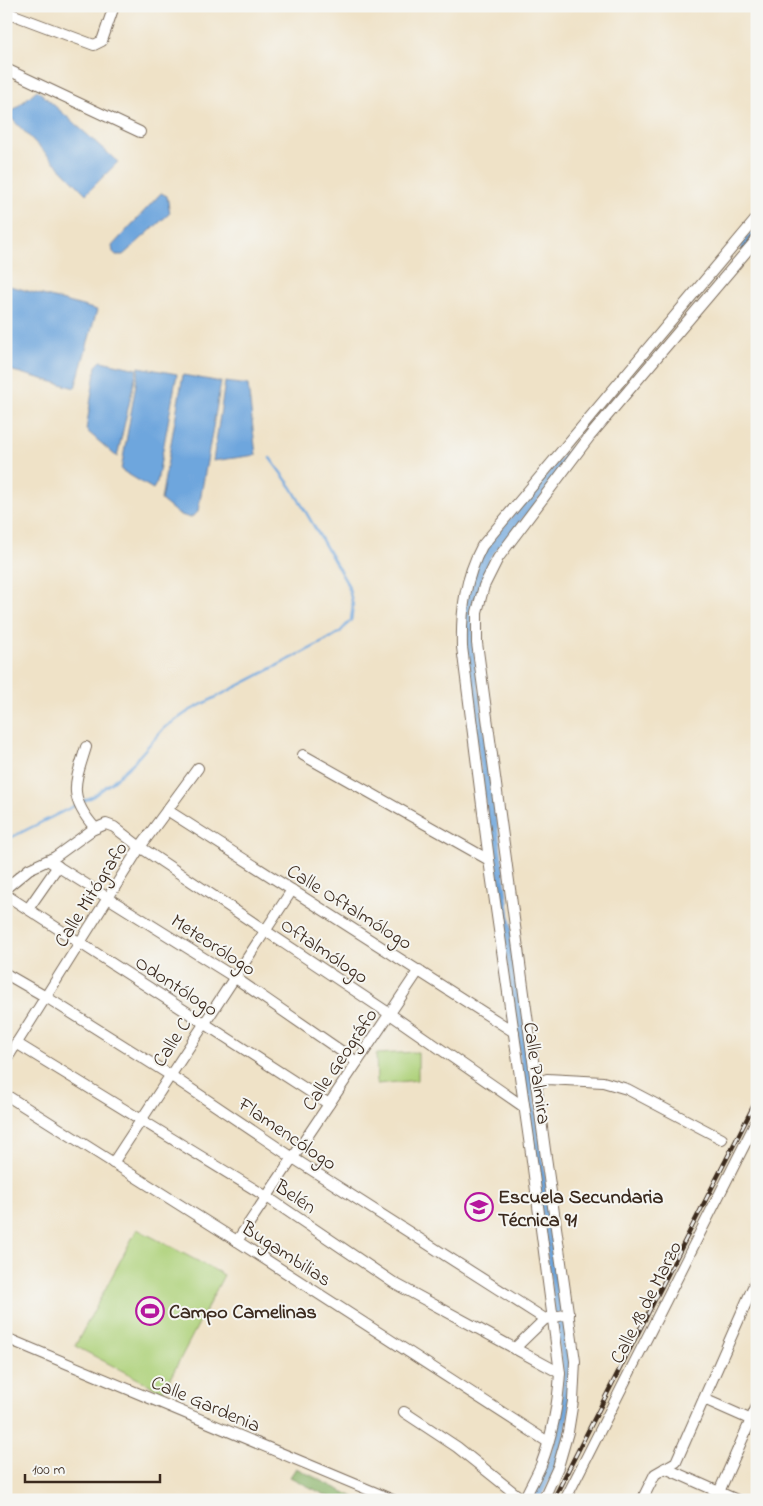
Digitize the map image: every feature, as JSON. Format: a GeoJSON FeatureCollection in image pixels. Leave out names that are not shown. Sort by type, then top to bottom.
{"type":"FeatureCollection","features":[{"type":"Feature","properties":{"kind":"street"},"geometry":{"type":"LineString","coordinates":[[6,12],[94,45],[102,42],[114,6]]}},
{"type":"Feature","properties":{"kind":"street"},"geometry":{"type":"LineString","coordinates":[[6,69],[140,132]]}},
{"type":"Feature","properties":{"kind":"street","name":"Calle Palmira"},"geometry":{"type":"LineString","coordinates":[[523,1500],[541,1465],[548,1442],[558,1393],[560,1373],[558,1316],[538,1151],[524,1107],[489,860],[462,646],[464,592],[473,562],[482,546],[757,218]]}},
{"type":"Feature","properties":{"kind":"street"},"geometry":{"type":"LineString","coordinates":[[543,1500],[558,1468],[568,1432],[573,1401],[575,1361],[558,1316],[538,1151],[536,1085],[477,643],[477,612],[484,586],[498,558],[590,436],[757,239]]}},
{"type":"Feature","properties":{"kind":"street"},"geometry":{"type":"LineString","coordinates":[[28,909],[53,863],[95,828],[84,815],[74,788],[86,747]]}},
{"type":"Feature","properties":{"kind":"street"},"geometry":{"type":"LineString","coordinates":[[303,755],[489,860]]}},
{"type":"Feature","properties":{"kind":"street","name":"Calle Mitógrafo"},"geometry":{"type":"LineString","coordinates":[[6,1060],[140,848],[198,768]]}},
{"type":"Feature","properties":{"kind":"street","name":"Calle Oftalmólogo"},"geometry":{"type":"LineString","coordinates":[[167,810],[514,1032]]}},
{"type":"Feature","properties":{"kind":"street","name":"Oftalmólogo"},"geometry":{"type":"LineString","coordinates":[[95,828],[106,824],[114,827],[140,848],[390,1014],[524,1107]]}},
{"type":"Feature","properties":{"kind":"street"},"geometry":{"type":"LineString","coordinates":[[6,888],[30,869],[53,863]]}},
{"type":"Feature","properties":{"kind":"street","name":"Meteorólogo"},"geometry":{"type":"LineString","coordinates":[[53,863],[234,977],[357,1062]]}},
{"type":"Feature","properties":{"kind":"street","name":"Calle C"},"geometry":{"type":"LineString","coordinates":[[113,1163],[292,890]]}},
{"type":"Feature","properties":{"kind":"street","name":"Odontólogo"},"geometry":{"type":"LineString","coordinates":[[6,895],[329,1104]]}},
{"type":"Feature","properties":{"kind":"street","name":"Calle Geográfo"},"geometry":{"type":"LineString","coordinates":[[237,1241],[419,970]]}},
{"type":"Feature","properties":{"kind":"street","name":"Flamencólogo"},"geometry":{"type":"LineString","coordinates":[[6,974],[170,1075],[293,1158],[558,1316]]}},
{"type":"Feature","properties":{"kind":"street","name":"Belén"},"geometry":{"type":"LineString","coordinates":[[16,1043],[267,1197],[394,1283],[560,1373]]}},
{"type":"Feature","properties":{"kind":"street"},"geometry":{"type":"LineString","coordinates":[[536,1085],[547,1078],[603,1082],[627,1089],[722,1139]]}},
{"type":"Feature","properties":{"kind":"street","name":"Bugambilias"},"geometry":{"type":"LineString","coordinates":[[6,1095],[237,1241],[548,1442]]}},
{"type":"Feature","properties":{"kind":"street","name":"Calle 18 de Marzo"},"geometry":{"type":"LineString","coordinates":[[565,1500],[757,1120]]}},
{"type":"Feature","properties":{"kind":"street"},"geometry":{"type":"LineString","coordinates":[[642,1500],[655,1474],[676,1462],[754,1291],[757,1278]]}},
{"type":"Feature","properties":{"kind":"street"},"geometry":{"type":"LineString","coordinates":[[514,1348],[558,1316]]}},
{"type":"Feature","properties":{"kind":"street","name":"Calle Gardenia"},"geometry":{"type":"LineString","coordinates":[[6,1338],[393,1500]]}},
{"type":"Feature","properties":{"kind":"street"},"geometry":{"type":"LineString","coordinates":[[704,1399],[754,1421]]}},
{"type":"Feature","properties":{"kind":"street"},"geometry":{"type":"LineString","coordinates":[[719,1492],[754,1421],[757,1406]]}},
{"type":"Feature","properties":{"kind":"street"},"geometry":{"type":"LineString","coordinates":[[404,1412],[457,1447],[523,1500]]}},
{"type":"Feature","properties":{"kind":"street"},"geometry":{"type":"LineString","coordinates":[[665,1468],[737,1500]]}},
{"type":"Feature","properties":{"kind":"green space"},"geometry":{"type":"Polygon","coordinates":[[[418,1052],[418,1080],[377,1084],[376,1054],[418,1052]]]}},
{"type":"Feature","properties":{"kind":"green space","name":"Campo Camelinas"},"geometry":{"type":"Polygon","coordinates":[[[137,1229],[224,1275],[163,1392],[75,1346],[137,1229]]]}},
{"type":"Feature","properties":{"kind":"green space"},"geometry":{"type":"Polygon","coordinates":[[[296,1468],[360,1500],[335,1500],[290,1477],[296,1468]]]}},
{"type":"Feature","properties":{"kind":"water"},"geometry":{"type":"Polygon","coordinates":[[[37,90],[118,162],[86,194],[8,115],[37,90]]]}},
{"type":"Feature","properties":{"kind":"water"},"geometry":{"type":"Polygon","coordinates":[[[161,193],[167,196],[170,213],[123,255],[116,255],[113,252],[112,246],[161,193]]]}},
{"type":"Feature","properties":{"kind":"water"},"geometry":{"type":"Polygon","coordinates":[[[6,285],[97,310],[75,388],[6,369],[6,285]]]}},
{"type":"Feature","properties":{"kind":"water"},"geometry":{"type":"Polygon","coordinates":[[[101,361],[137,369],[117,457],[86,430],[96,366],[101,361]]]}},
{"type":"Feature","properties":{"kind":"water"},"geometry":{"type":"Polygon","coordinates":[[[139,367],[177,374],[157,482],[153,489],[121,470],[139,367]]]}},
{"type":"Feature","properties":{"kind":"water"},"geometry":{"type":"Polygon","coordinates":[[[183,375],[221,382],[198,512],[190,518],[178,514],[161,500],[183,375]]]}},
{"type":"Feature","properties":{"kind":"water"},"geometry":{"type":"Polygon","coordinates":[[[225,382],[248,385],[256,455],[213,461],[225,382]]]}},
{"type":"Feature","properties":{"kind":"waterway"},"geometry":{"type":"LineString","coordinates":[[745,246],[757,232]]}},
{"type":"Feature","properties":{"kind":"waterway"},"geometry":{"type":"LineString","coordinates":[[534,1500],[548,1472],[558,1444],[565,1406],[567,1368],[470,657],[468,611],[486,555],[572,452]]}},
{"type":"Feature","properties":{"kind":"waterway"},"geometry":{"type":"LineString","coordinates":[[81,802],[92,797],[112,782],[133,763],[164,728],[189,711],[325,641],[340,632],[351,620],[353,606],[348,585],[292,488],[270,458]]}},
{"type":"Feature","properties":{"kind":"waterway"},"geometry":{"type":"LineString","coordinates":[[6,840],[76,805]]}},
{"type":"Feature","properties":{"kind":"railway"},"geometry":{"type":"LineString","coordinates":[[553,1500],[757,1099]]}},
{"type":"Feature","properties":{"kind":"place","name":"Escuela Secundaria Técnica 91"},"geometry":{"type":"Point","coordinates":[479,1207]}},
{"type":"Feature","properties":{"kind":"place","name":"Campo Camelinas"},"geometry":{"type":"Point","coordinates":[150,1311]}}]}
